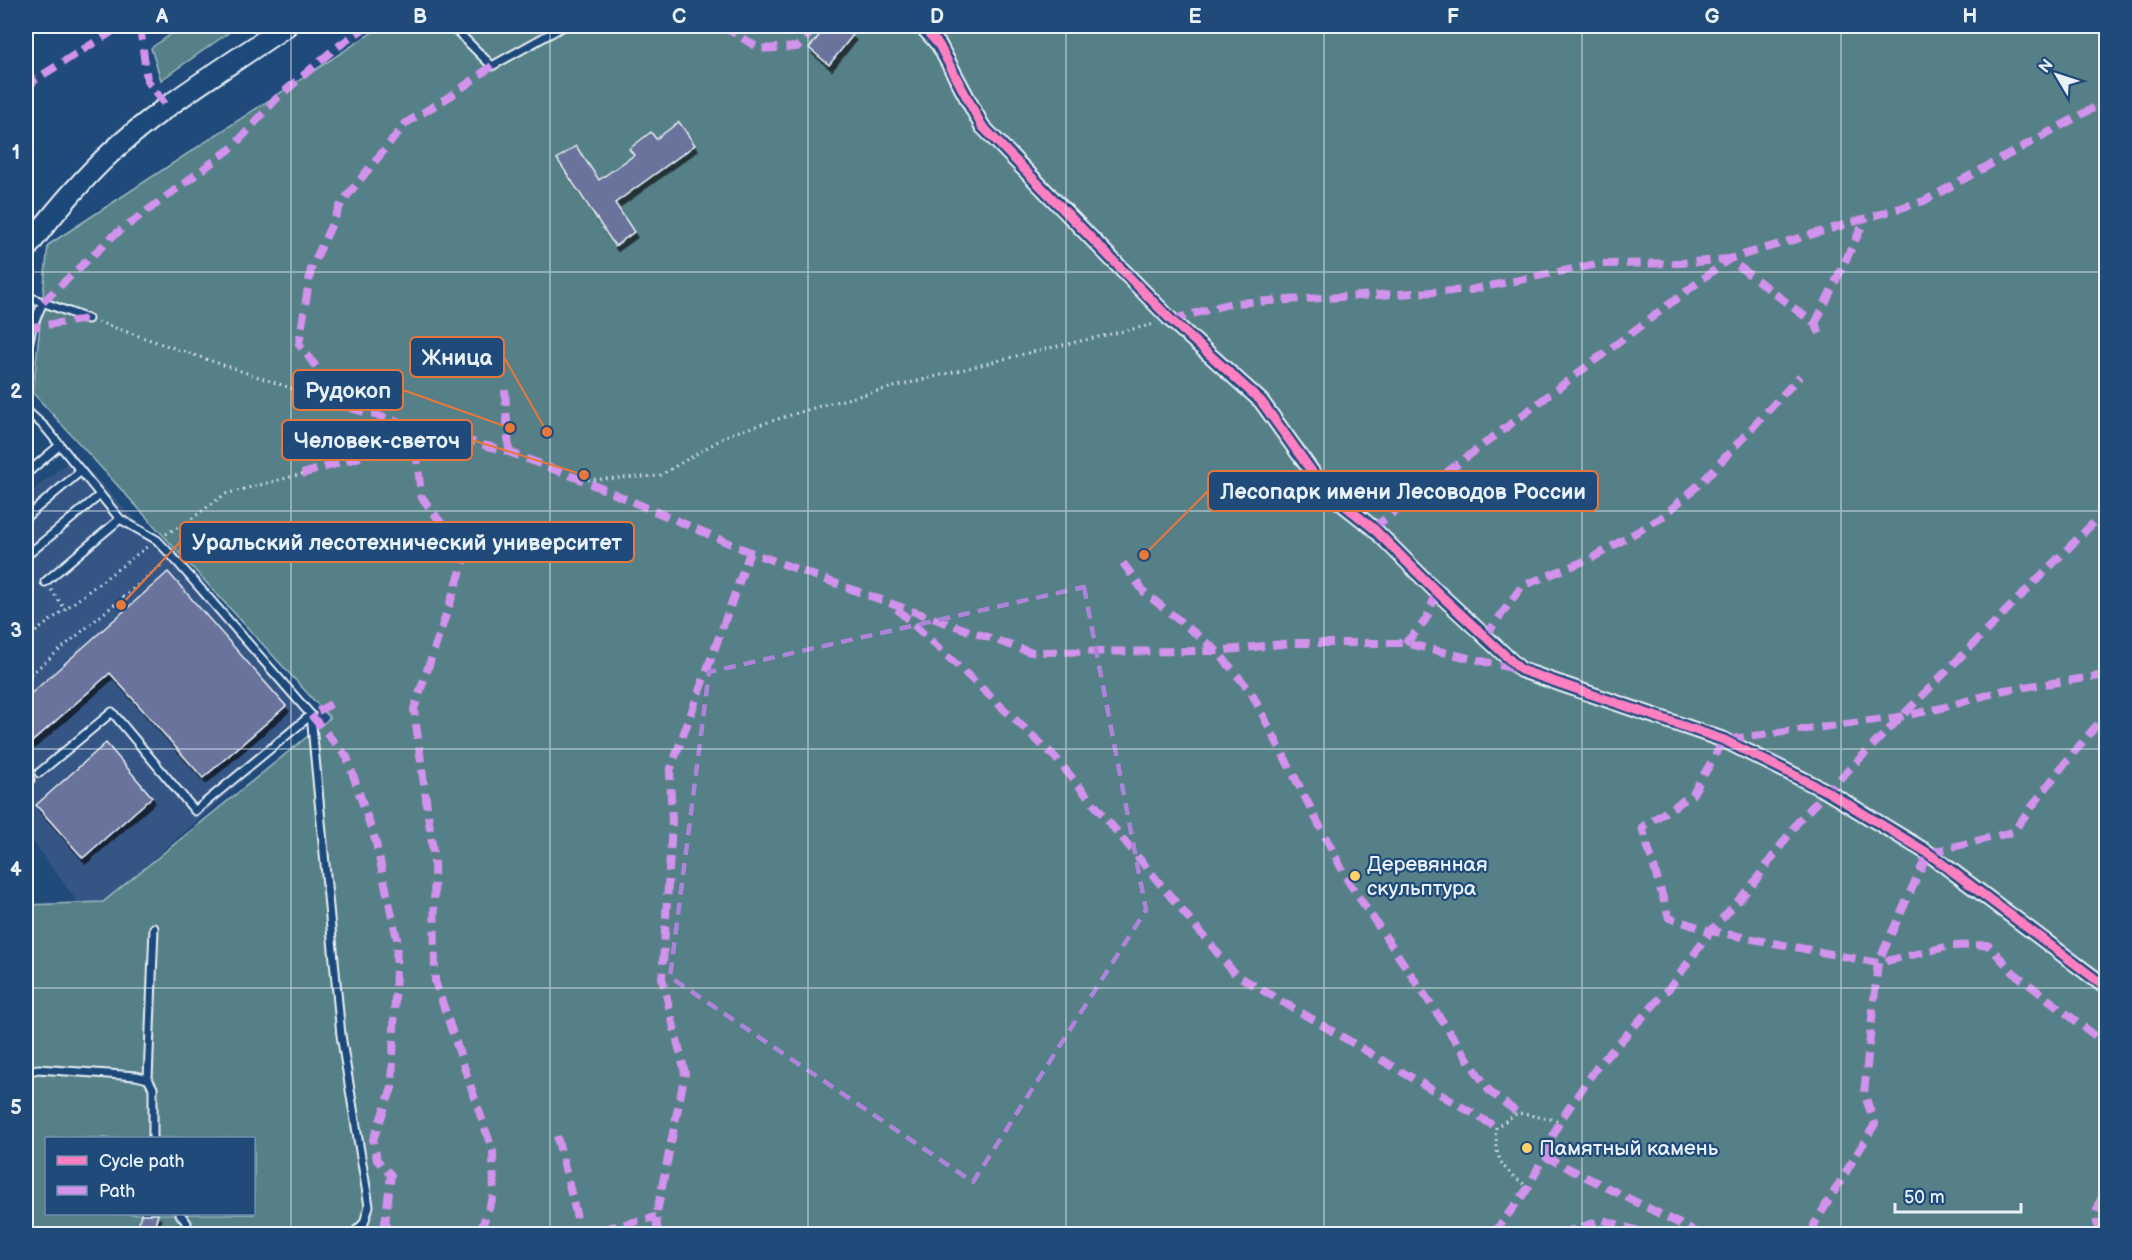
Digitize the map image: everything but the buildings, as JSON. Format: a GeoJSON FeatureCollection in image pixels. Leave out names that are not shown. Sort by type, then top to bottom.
{"type":"FeatureCollection","features":[{"type":"Feature","properties":{"kind":"main road"},"geometry":{"type":"LineString","coordinates":[[26,249],[53,214],[101,161],[167,107],[286,26]]}},
{"type":"Feature","properties":{"kind":"street"},"geometry":{"type":"LineString","coordinates":[[922,26],[939,45],[982,126],[1171,320],[1261,401],[1325,490],[1373,528],[1435,590],[1521,670],[1724,740],[1827,792],[1928,853],[2106,987]]}},
{"type":"Feature","properties":{"kind":"lane"},"geometry":{"type":"LineString","coordinates":[[452,26],[492,66],[564,26]]}},
{"type":"Feature","properties":{"kind":"lane"},"geometry":{"type":"LineString","coordinates":[[26,296],[88,319]]}},
{"type":"Feature","properties":{"kind":"lane"},"geometry":{"type":"LineString","coordinates":[[26,355],[32,327],[43,302]]}},
{"type":"Feature","properties":{"kind":"lane"},"geometry":{"type":"LineString","coordinates":[[26,410],[60,444],[120,519],[157,540],[172,556],[311,715],[341,1035],[369,1206],[364,1223],[353,1234]]}},
{"type":"Feature","properties":{"kind":"lane"},"geometry":{"type":"LineString","coordinates":[[26,474],[60,444]]}},
{"type":"Feature","properties":{"kind":"lane"},"geometry":{"type":"LineString","coordinates":[[26,517],[81,471]]}},
{"type":"Feature","properties":{"kind":"lane"},"geometry":{"type":"LineString","coordinates":[[26,556],[100,495]]}},
{"type":"Feature","properties":{"kind":"lane"},"geometry":{"type":"LineString","coordinates":[[45,582],[120,519]]}},
{"type":"Feature","properties":{"kind":"lane"},"geometry":{"type":"LineString","coordinates":[[39,773],[112,712],[195,811],[311,715]]}},
{"type":"Feature","properties":{"kind":"lane"},"geometry":{"type":"LineString","coordinates":[[153,1137],[153,1088],[148,1079],[154,928]]}},
{"type":"Feature","properties":{"kind":"lane"},"geometry":{"type":"LineString","coordinates":[[26,1072],[38,1069],[136,1076],[148,1079]]}},
{"type":"Feature","properties":{"kind":"lane"},"geometry":{"type":"LineString","coordinates":[[181,1215],[187,1223],[184,1234]]}},
{"type":"Feature","properties":{"kind":"path"},"geometry":{"type":"LineString","coordinates":[[88,319],[346,407]]}},
{"type":"Feature","properties":{"kind":"path"},"geometry":{"type":"LineString","coordinates":[[582,480],[659,476],[730,434],[802,412],[1032,352],[1171,320]]}},
{"type":"Feature","properties":{"kind":"path"},"geometry":{"type":"LineString","coordinates":[[26,639],[157,540],[186,523],[225,494],[302,474]]}},
{"type":"Feature","properties":{"kind":"path"},"geometry":{"type":"LineString","coordinates":[[26,678],[172,556]]}},
{"type":"Feature","properties":{"kind":"path"},"geometry":{"type":"LineString","coordinates":[[1529,1187],[1508,1173],[1495,1151],[1496,1127],[1518,1113],[1560,1121]]}},
{"type":"Feature","properties":{"kind":"highlighted area"},"geometry":{"type":"Polygon","coordinates":[[[1084,587],[1146,910],[973,1182],[670,977],[709,672],[1084,587]]]}},
{"type":"Feature","properties":{"kind":"shaded area"},"geometry":{"type":"Polygon","coordinates":[[[75,456],[319,714],[88,916],[26,832],[26,496],[75,456]]]}},
{"type":"Feature","properties":{"kind":"green space"},"geometry":{"type":"Polygon","coordinates":[[[183,26],[238,26],[161,80],[151,48],[183,26]]]}},
{"type":"Feature","properties":{"kind":"green space"},"geometry":{"type":"Polygon","coordinates":[[[379,26],[2106,26],[2106,1234],[26,1234],[26,905],[103,902],[330,718],[33,393],[48,245],[379,26]]]}},
{"type":"Feature","properties":{"kind":"marked path"},"geometry":{"type":"LineString","coordinates":[[26,89],[36,79],[121,26]]}},
{"type":"Feature","properties":{"kind":"marked path"},"geometry":{"type":"LineString","coordinates":[[140,26],[147,80],[167,107]]}},
{"type":"Feature","properties":{"kind":"marked path"},"geometry":{"type":"LineString","coordinates":[[43,302],[113,236],[233,147],[277,98],[333,50],[367,26]]}},
{"type":"Feature","properties":{"kind":"marked path"},"geometry":{"type":"LineString","coordinates":[[723,26],[760,49],[797,47],[817,26]]}},
{"type":"Feature","properties":{"kind":"marked path"},"geometry":{"type":"LineString","coordinates":[[492,66],[452,95],[406,123],[342,202],[311,269],[299,344],[346,407],[509,452],[582,480],[750,552],[1030,652],[1217,651],[1292,643],[1405,643],[1516,669]]}},
{"type":"Feature","properties":{"kind":"marked path"},"geometry":{"type":"LineString","coordinates":[[1373,528],[1729,259],[1924,201],[2106,101]]}},
{"type":"Feature","properties":{"kind":"marked path"},"geometry":{"type":"LineString","coordinates":[[1815,324],[1866,218]]}},
{"type":"Feature","properties":{"kind":"marked path"},"geometry":{"type":"LineString","coordinates":[[1171,320],[1232,303],[1470,290],[1597,264],[1682,263],[1729,259],[1815,324],[1823,339]]}},
{"type":"Feature","properties":{"kind":"marked path"},"geometry":{"type":"LineString","coordinates":[[26,331],[32,327],[88,319]]}},
{"type":"Feature","properties":{"kind":"marked path"},"geometry":{"type":"LineString","coordinates":[[1485,637],[1522,586],[1592,558],[1661,518],[1703,481],[1800,376]]}},
{"type":"Feature","properties":{"kind":"marked path"},"geometry":{"type":"LineString","coordinates":[[505,390],[509,452]]}},
{"type":"Feature","properties":{"kind":"marked path"},"geometry":{"type":"LineString","coordinates":[[414,426],[421,496],[466,556],[414,709],[434,859],[435,981],[493,1152],[494,1195],[479,1234]]}},
{"type":"Feature","properties":{"kind":"marked path"},"geometry":{"type":"LineString","coordinates":[[302,474],[387,449],[414,426]]}},
{"type":"Feature","properties":{"kind":"marked path"},"geometry":{"type":"LineString","coordinates":[[1493,1234],[1529,1187],[1560,1121],[1597,1067],[1671,986],[1711,931],[1753,884],[1800,819],[2106,510]]}},
{"type":"Feature","properties":{"kind":"marked path"},"geometry":{"type":"LineString","coordinates":[[658,1234],[656,1217],[685,1073],[662,978],[672,824],[670,771],[750,552]]}},
{"type":"Feature","properties":{"kind":"marked path"},"geometry":{"type":"LineString","coordinates":[[1123,563],[1144,592],[1217,651],[1251,692],[1348,881],[1490,1092],[1518,1113]]}},
{"type":"Feature","properties":{"kind":"marked path"},"geometry":{"type":"LineString","coordinates":[[1405,643],[1426,620],[1435,590]]}},
{"type":"Feature","properties":{"kind":"marked path"},"geometry":{"type":"LineString","coordinates":[[897,609],[1054,756],[1235,974],[1496,1127]]}},
{"type":"Feature","properties":{"kind":"marked path"},"geometry":{"type":"LineString","coordinates":[[2106,675],[2004,690],[1942,708],[1899,717],[1724,740],[1692,795],[1642,827],[1669,918],[1711,931],[1878,963],[1950,946],[1988,945],[2014,973],[2106,1044]]}},
{"type":"Feature","properties":{"kind":"marked path"},"geometry":{"type":"LineString","coordinates":[[331,704],[311,715],[347,757],[376,843],[397,939],[392,1088],[373,1140],[377,1160],[391,1175],[385,1224],[379,1234]]}},
{"type":"Feature","properties":{"kind":"marked path"},"geometry":{"type":"LineString","coordinates":[[1814,1234],[1814,1225],[1875,1124],[1864,1093],[1878,963],[1928,853],[2013,832],[2061,768],[2106,714]]}},
{"type":"Feature","properties":{"kind":"marked path"},"geometry":{"type":"LineString","coordinates":[[557,1136],[581,1234]]}},
{"type":"Feature","properties":{"kind":"marked path"},"geometry":{"type":"LineString","coordinates":[[1544,1156],[1700,1234]]}},
{"type":"Feature","properties":{"kind":"marked path"},"geometry":{"type":"LineString","coordinates":[[2100,1234],[2095,1215],[2106,1186]]}},
{"type":"Feature","properties":{"kind":"marked path"},"geometry":{"type":"LineString","coordinates":[[579,1234],[656,1217]]}},
{"type":"Feature","properties":{"kind":"marked path"},"geometry":{"type":"LineString","coordinates":[[1560,1234],[1603,1220],[1648,1234]]}},
{"type":"Feature","properties":{"kind":"marked path"},"geometry":{"type":"LineString","coordinates":[[385,1224],[395,1234]]}},
{"type":"Feature","properties":{"kind":"cycle path"},"geometry":{"type":"LineString","coordinates":[[922,26],[939,45],[982,126],[1171,320],[1261,401],[1325,490],[1373,528],[1435,590],[1521,670],[1724,740],[1828,792],[1928,853],[2106,987]]}},
{"type":"Feature","properties":{"kind":"place","name":"Рудокоп"},"geometry":{"type":"Point","coordinates":[510,428]}},
{"type":"Feature","properties":{"kind":"place","name":"Жница"},"geometry":{"type":"Point","coordinates":[547,432]}},
{"type":"Feature","properties":{"kind":"place","name":"Человек-светоч"},"geometry":{"type":"Point","coordinates":[584,475]}},
{"type":"Feature","properties":{"kind":"place","name":"Лесопарк имени Лесоводов России"},"geometry":{"type":"Point","coordinates":[1144,555]}},
{"type":"Feature","properties":{"kind":"place","name":"Уральский лесотехнический университет"},"geometry":{"type":"Point","coordinates":[121,605]}},
{"type":"Feature","properties":{"kind":"place","name":"Деревянная скульптура"},"geometry":{"type":"Point","coordinates":[1355,876]}},
{"type":"Feature","properties":{"kind":"place","name":"Памятный камень"},"geometry":{"type":"Point","coordinates":[1527,1148]}}]}
